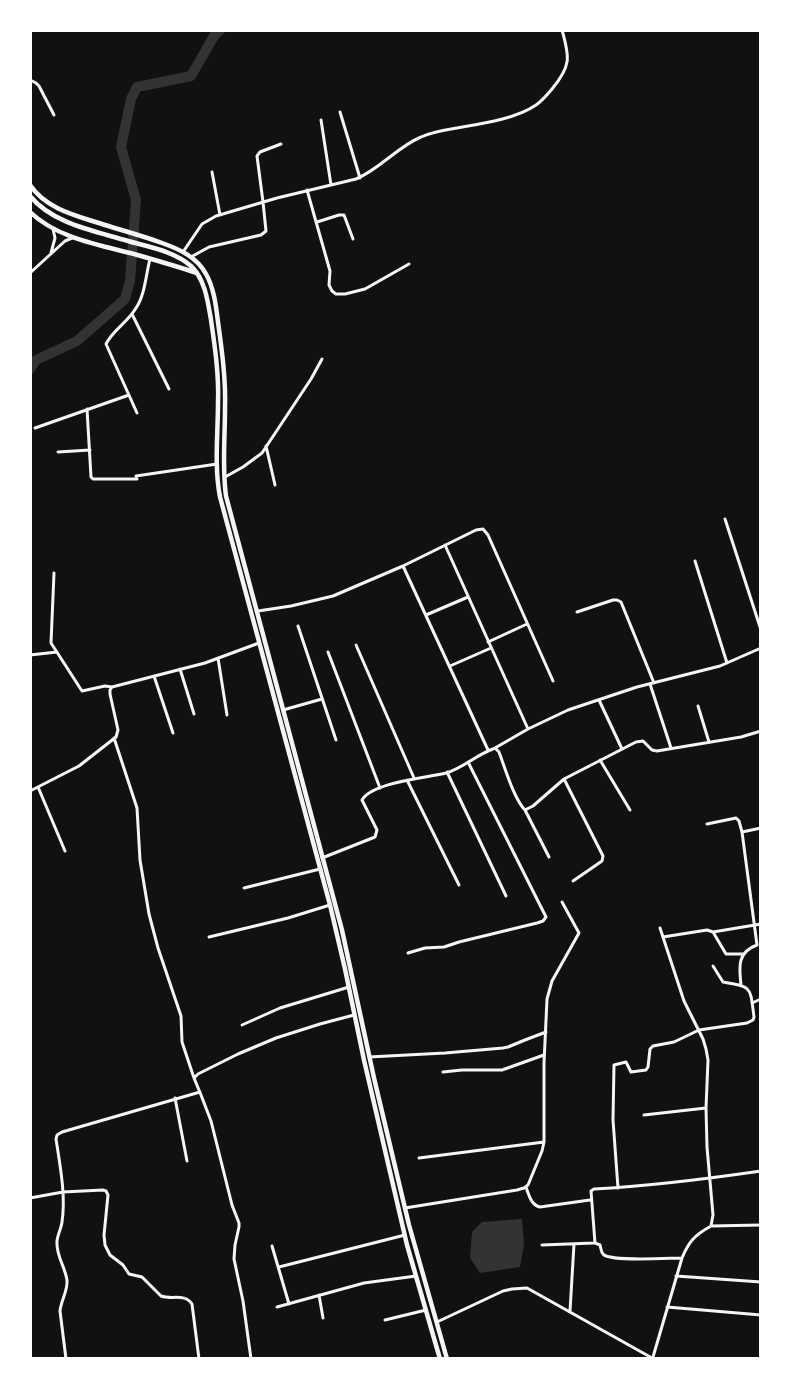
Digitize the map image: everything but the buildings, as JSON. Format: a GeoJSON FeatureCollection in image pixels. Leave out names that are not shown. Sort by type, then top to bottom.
{"type":"FeatureCollection","features":[{"type":"Feature","properties":{"kind":"main road"},"geometry":{"type":"LineString","coordinates":[[30,185],[56,208],[152,239],[191,256],[209,281],[216,310],[224,367],[226,496],[322,858],[405,1209],[447,1359]]}},
{"type":"Feature","properties":{"kind":"main road"},"geometry":{"type":"LineString","coordinates":[[30,196],[42,209],[78,226],[180,258],[197,273],[202,282],[209,310],[217,366],[219,401],[217,464],[220,497],[348,968],[354,1015],[405,1235],[440,1359]]}},
{"type":"Feature","properties":{"kind":"main road"},"geometry":{"type":"LineString","coordinates":[[30,212],[39,221],[53,229],[83,240],[197,273]]}},
{"type":"Feature","properties":{"kind":"main road"},"geometry":{"type":"LineString","coordinates":[[202,282],[209,281]]}},
{"type":"Feature","properties":{"kind":"street"},"geometry":{"type":"LineString","coordinates":[[183,252],[202,224],[220,215],[307,190],[360,178],[420,137],[433,132],[500,120],[535,106],[565,73],[567,58],[562,30]]}},
{"type":"Feature","properties":{"kind":"street"},"geometry":{"type":"LineString","coordinates":[[30,80],[39,86],[54,116]]}},
{"type":"Feature","properties":{"kind":"street"},"geometry":{"type":"LineString","coordinates":[[340,112],[360,178]]}},
{"type":"Feature","properties":{"kind":"street"},"geometry":{"type":"LineString","coordinates":[[321,120],[331,185]]}},
{"type":"Feature","properties":{"kind":"street"},"geometry":{"type":"LineString","coordinates":[[191,256],[208,247],[264,234],[266,228],[257,156],[262,151],[281,144]]}},
{"type":"Feature","properties":{"kind":"street"},"geometry":{"type":"LineString","coordinates":[[212,172],[220,215]]}},
{"type":"Feature","properties":{"kind":"street"},"geometry":{"type":"LineString","coordinates":[[307,190],[330,271],[330,289],[336,294],[365,290],[409,264]]}},
{"type":"Feature","properties":{"kind":"street"},"geometry":{"type":"LineString","coordinates":[[317,222],[342,214],[353,239]]}},
{"type":"Feature","properties":{"kind":"street"},"geometry":{"type":"LineString","coordinates":[[50,254],[55,238],[53,229]]}},
{"type":"Feature","properties":{"kind":"street"},"geometry":{"type":"LineString","coordinates":[[30,273],[65,241],[75,237]]}},
{"type":"Feature","properties":{"kind":"street"},"geometry":{"type":"LineString","coordinates":[[137,413],[106,344],[138,305],[148,258]]}},
{"type":"Feature","properties":{"kind":"street"},"geometry":{"type":"LineString","coordinates":[[132,314],[169,389]]}},
{"type":"Feature","properties":{"kind":"street"},"geometry":{"type":"LineString","coordinates":[[224,477],[243,468],[256,458],[311,380],[322,359]]}},
{"type":"Feature","properties":{"kind":"street"},"geometry":{"type":"LineString","coordinates":[[35,428],[129,394]]}},
{"type":"Feature","properties":{"kind":"street"},"geometry":{"type":"LineString","coordinates":[[87,410],[92,478],[136,478],[217,464]]}},
{"type":"Feature","properties":{"kind":"street"},"geometry":{"type":"LineString","coordinates":[[266,445],[275,485]]}},
{"type":"Feature","properties":{"kind":"street"},"geometry":{"type":"LineString","coordinates":[[58,452],[90,450]]}},
{"type":"Feature","properties":{"kind":"street"},"geometry":{"type":"LineString","coordinates":[[725,519],[761,630]]}},
{"type":"Feature","properties":{"kind":"street"},"geometry":{"type":"LineString","coordinates":[[257,611],[324,599],[404,566],[476,530],[483,529],[488,535],[553,681]]}},
{"type":"Feature","properties":{"kind":"street"},"geometry":{"type":"LineString","coordinates":[[445,545],[528,729]]}},
{"type":"Feature","properties":{"kind":"street"},"geometry":{"type":"LineString","coordinates":[[695,561],[727,663]]}},
{"type":"Feature","properties":{"kind":"street"},"geometry":{"type":"LineString","coordinates":[[404,566],[488,750]]}},
{"type":"Feature","properties":{"kind":"street"},"geometry":{"type":"LineString","coordinates":[[54,573],[51,641],[81,691],[102,686],[112,687],[180,669],[259,643]]}},
{"type":"Feature","properties":{"kind":"street"},"geometry":{"type":"LineString","coordinates":[[426,615],[468,597]]}},
{"type":"Feature","properties":{"kind":"street"},"geometry":{"type":"LineString","coordinates":[[577,612],[613,600],[621,602],[652,683],[671,748]]}},
{"type":"Feature","properties":{"kind":"street"},"geometry":{"type":"LineString","coordinates":[[488,642],[527,624]]}},
{"type":"Feature","properties":{"kind":"street"},"geometry":{"type":"LineString","coordinates":[[298,626],[336,740]]}},
{"type":"Feature","properties":{"kind":"street"},"geometry":{"type":"LineString","coordinates":[[356,645],[414,778]]}},
{"type":"Feature","properties":{"kind":"street"},"geometry":{"type":"LineString","coordinates":[[450,666],[491,648]]}},
{"type":"Feature","properties":{"kind":"street"},"geometry":{"type":"LineString","coordinates":[[322,858],[375,837],[376,830],[362,800],[365,795],[414,778],[447,772],[567,710],[652,683],[720,666],[761,648]]}},
{"type":"Feature","properties":{"kind":"street"},"geometry":{"type":"LineString","coordinates":[[30,655],[57,652]]}},
{"type":"Feature","properties":{"kind":"street"},"geometry":{"type":"LineString","coordinates":[[328,652],[380,788]]}},
{"type":"Feature","properties":{"kind":"street"},"geometry":{"type":"LineString","coordinates":[[218,658],[227,715]]}},
{"type":"Feature","properties":{"kind":"street"},"geometry":{"type":"LineString","coordinates":[[180,669],[194,714]]}},
{"type":"Feature","properties":{"kind":"street"},"geometry":{"type":"LineString","coordinates":[[154,676],[173,733]]}},
{"type":"Feature","properties":{"kind":"street"},"geometry":{"type":"LineString","coordinates":[[30,791],[79,766],[117,735],[118,730],[110,694],[112,687]]}},
{"type":"Feature","properties":{"kind":"street"},"geometry":{"type":"LineString","coordinates":[[283,710],[322,699]]}},
{"type":"Feature","properties":{"kind":"street"},"geometry":{"type":"LineString","coordinates":[[599,700],[622,749]]}},
{"type":"Feature","properties":{"kind":"street"},"geometry":{"type":"LineString","coordinates":[[698,706],[709,742]]}},
{"type":"Feature","properties":{"kind":"street"},"geometry":{"type":"LineString","coordinates":[[525,810],[533,806],[564,779],[636,742],[643,741],[652,750],[657,751],[761,732]]}},
{"type":"Feature","properties":{"kind":"street"},"geometry":{"type":"LineString","coordinates":[[114,738],[136,808],[146,903],[181,1016],[182,1042],[211,1121],[232,1205],[239,1223],[234,1259],[243,1301],[251,1359]]}},
{"type":"Feature","properties":{"kind":"street"},"geometry":{"type":"LineString","coordinates":[[495,748],[499,752],[522,808],[549,857]]}},
{"type":"Feature","properties":{"kind":"street"},"geometry":{"type":"LineString","coordinates":[[600,760],[630,810]]}},
{"type":"Feature","properties":{"kind":"street"},"geometry":{"type":"LineString","coordinates":[[408,953],[425,948],[444,947],[546,919],[468,762]]}},
{"type":"Feature","properties":{"kind":"street"},"geometry":{"type":"LineString","coordinates":[[447,772],[506,896]]}},
{"type":"Feature","properties":{"kind":"street"},"geometry":{"type":"LineString","coordinates":[[564,779],[603,856],[602,861],[573,881]]}},
{"type":"Feature","properties":{"kind":"street"},"geometry":{"type":"LineString","coordinates":[[407,780],[459,885]]}},
{"type":"Feature","properties":{"kind":"street"},"geometry":{"type":"LineString","coordinates":[[38,787],[65,851]]}},
{"type":"Feature","properties":{"kind":"street"},"geometry":{"type":"LineString","coordinates":[[707,824],[736,818],[742,832],[757,945],[748,948],[743,954],[739,966],[741,985]]}},
{"type":"Feature","properties":{"kind":"street"},"geometry":{"type":"LineString","coordinates":[[742,832],[761,828]]}},
{"type":"Feature","properties":{"kind":"street"},"geometry":{"type":"LineString","coordinates":[[244,888],[320,870]]}},
{"type":"Feature","properties":{"kind":"street"},"geometry":{"type":"LineString","coordinates":[[405,1209],[526,1187],[540,1158],[544,1142],[544,1055],[547,999],[552,981],[579,933],[562,902]]}},
{"type":"Feature","properties":{"kind":"street"},"geometry":{"type":"LineString","coordinates":[[209,937],[288,918],[330,905]]}},
{"type":"Feature","properties":{"kind":"street"},"geometry":{"type":"LineString","coordinates":[[663,937],[761,924]]}},
{"type":"Feature","properties":{"kind":"street"},"geometry":{"type":"LineString","coordinates":[[660,928],[684,1001],[703,1039],[708,1060],[705,1108],[713,1215],[711,1226]]}},
{"type":"Feature","properties":{"kind":"street"},"geometry":{"type":"LineString","coordinates":[[713,932],[726,954],[743,954]]}},
{"type":"Feature","properties":{"kind":"street"},"geometry":{"type":"LineString","coordinates":[[618,1188],[613,1120],[614,1065],[626,1062],[632,1072],[645,1070],[648,1067],[651,1047],[674,1042],[699,1030],[751,1022],[754,1017],[751,994],[745,986],[723,982],[713,966]]}},
{"type":"Feature","properties":{"kind":"street"},"geometry":{"type":"LineString","coordinates":[[242,1025],[280,1008],[349,987]]}},
{"type":"Feature","properties":{"kind":"street"},"geometry":{"type":"LineString","coordinates":[[752,1003],[761,999]]}},
{"type":"Feature","properties":{"kind":"street"},"geometry":{"type":"LineString","coordinates":[[194,1078],[261,1044],[354,1015]]}},
{"type":"Feature","properties":{"kind":"street"},"geometry":{"type":"LineString","coordinates":[[369,1057],[503,1048],[546,1032]]}},
{"type":"Feature","properties":{"kind":"street"},"geometry":{"type":"LineString","coordinates":[[443,1072],[502,1070],[544,1055]]}},
{"type":"Feature","properties":{"kind":"street"},"geometry":{"type":"LineString","coordinates":[[66,1359],[60,1311],[67,1282],[56,1244],[62,1222],[63,1192],[57,1135],[84,1125],[200,1092]]}},
{"type":"Feature","properties":{"kind":"street"},"geometry":{"type":"LineString","coordinates":[[175,1098],[187,1161]]}},
{"type":"Feature","properties":{"kind":"street"},"geometry":{"type":"LineString","coordinates":[[644,1116],[705,1108]]}},
{"type":"Feature","properties":{"kind":"street"},"geometry":{"type":"LineString","coordinates":[[419,1158],[544,1142]]}},
{"type":"Feature","properties":{"kind":"street"},"geometry":{"type":"LineString","coordinates":[[595,1243],[590,1192],[592,1190],[761,1171]]}},
{"type":"Feature","properties":{"kind":"street"},"geometry":{"type":"LineString","coordinates":[[526,1187],[533,1203],[540,1207],[591,1200]]}},
{"type":"Feature","properties":{"kind":"street"},"geometry":{"type":"LineString","coordinates":[[30,1198],[63,1192],[107,1191],[104,1235],[106,1249],[110,1255],[123,1264],[128,1273],[142,1277],[163,1297],[183,1297],[190,1300],[199,1359]]}},
{"type":"Feature","properties":{"kind":"street"},"geometry":{"type":"LineString","coordinates":[[437,1322],[503,1291],[527,1288],[652,1359],[687,1245],[696,1235],[711,1226],[761,1225]]}},
{"type":"Feature","properties":{"kind":"street"},"geometry":{"type":"LineString","coordinates":[[279,1267],[405,1235]]}},
{"type":"Feature","properties":{"kind":"street"},"geometry":{"type":"LineString","coordinates":[[542,1245],[595,1243],[600,1245],[604,1256],[614,1259],[682,1258]]}},
{"type":"Feature","properties":{"kind":"street"},"geometry":{"type":"LineString","coordinates":[[570,1312],[574,1244]]}},
{"type":"Feature","properties":{"kind":"street"},"geometry":{"type":"LineString","coordinates":[[272,1246],[289,1304]]}},
{"type":"Feature","properties":{"kind":"street"},"geometry":{"type":"LineString","coordinates":[[277,1307],[364,1283],[416,1276]]}},
{"type":"Feature","properties":{"kind":"street"},"geometry":{"type":"LineString","coordinates":[[676,1276],[761,1282]]}},
{"type":"Feature","properties":{"kind":"street"},"geometry":{"type":"LineString","coordinates":[[319,1296],[324,1318]]}},
{"type":"Feature","properties":{"kind":"street"},"geometry":{"type":"LineString","coordinates":[[667,1307],[761,1315]]}},
{"type":"Feature","properties":{"kind":"street"},"geometry":{"type":"LineString","coordinates":[[384,1320],[426,1310]]}},
{"type":"Feature","properties":{"kind":"shaded area"},"geometry":{"type":"Polygon","coordinates":[[[522,1219],[524,1244],[520,1267],[480,1273],[470,1258],[472,1232],[482,1222],[522,1219]]]}},
{"type":"Feature","properties":{"kind":"waterway"},"geometry":{"type":"LineString","coordinates":[[30,369],[36,360],[77,341],[125,299],[130,281],[136,200],[121,147],[131,99],[137,87],[191,76],[214,36],[220,30]]}}]}
